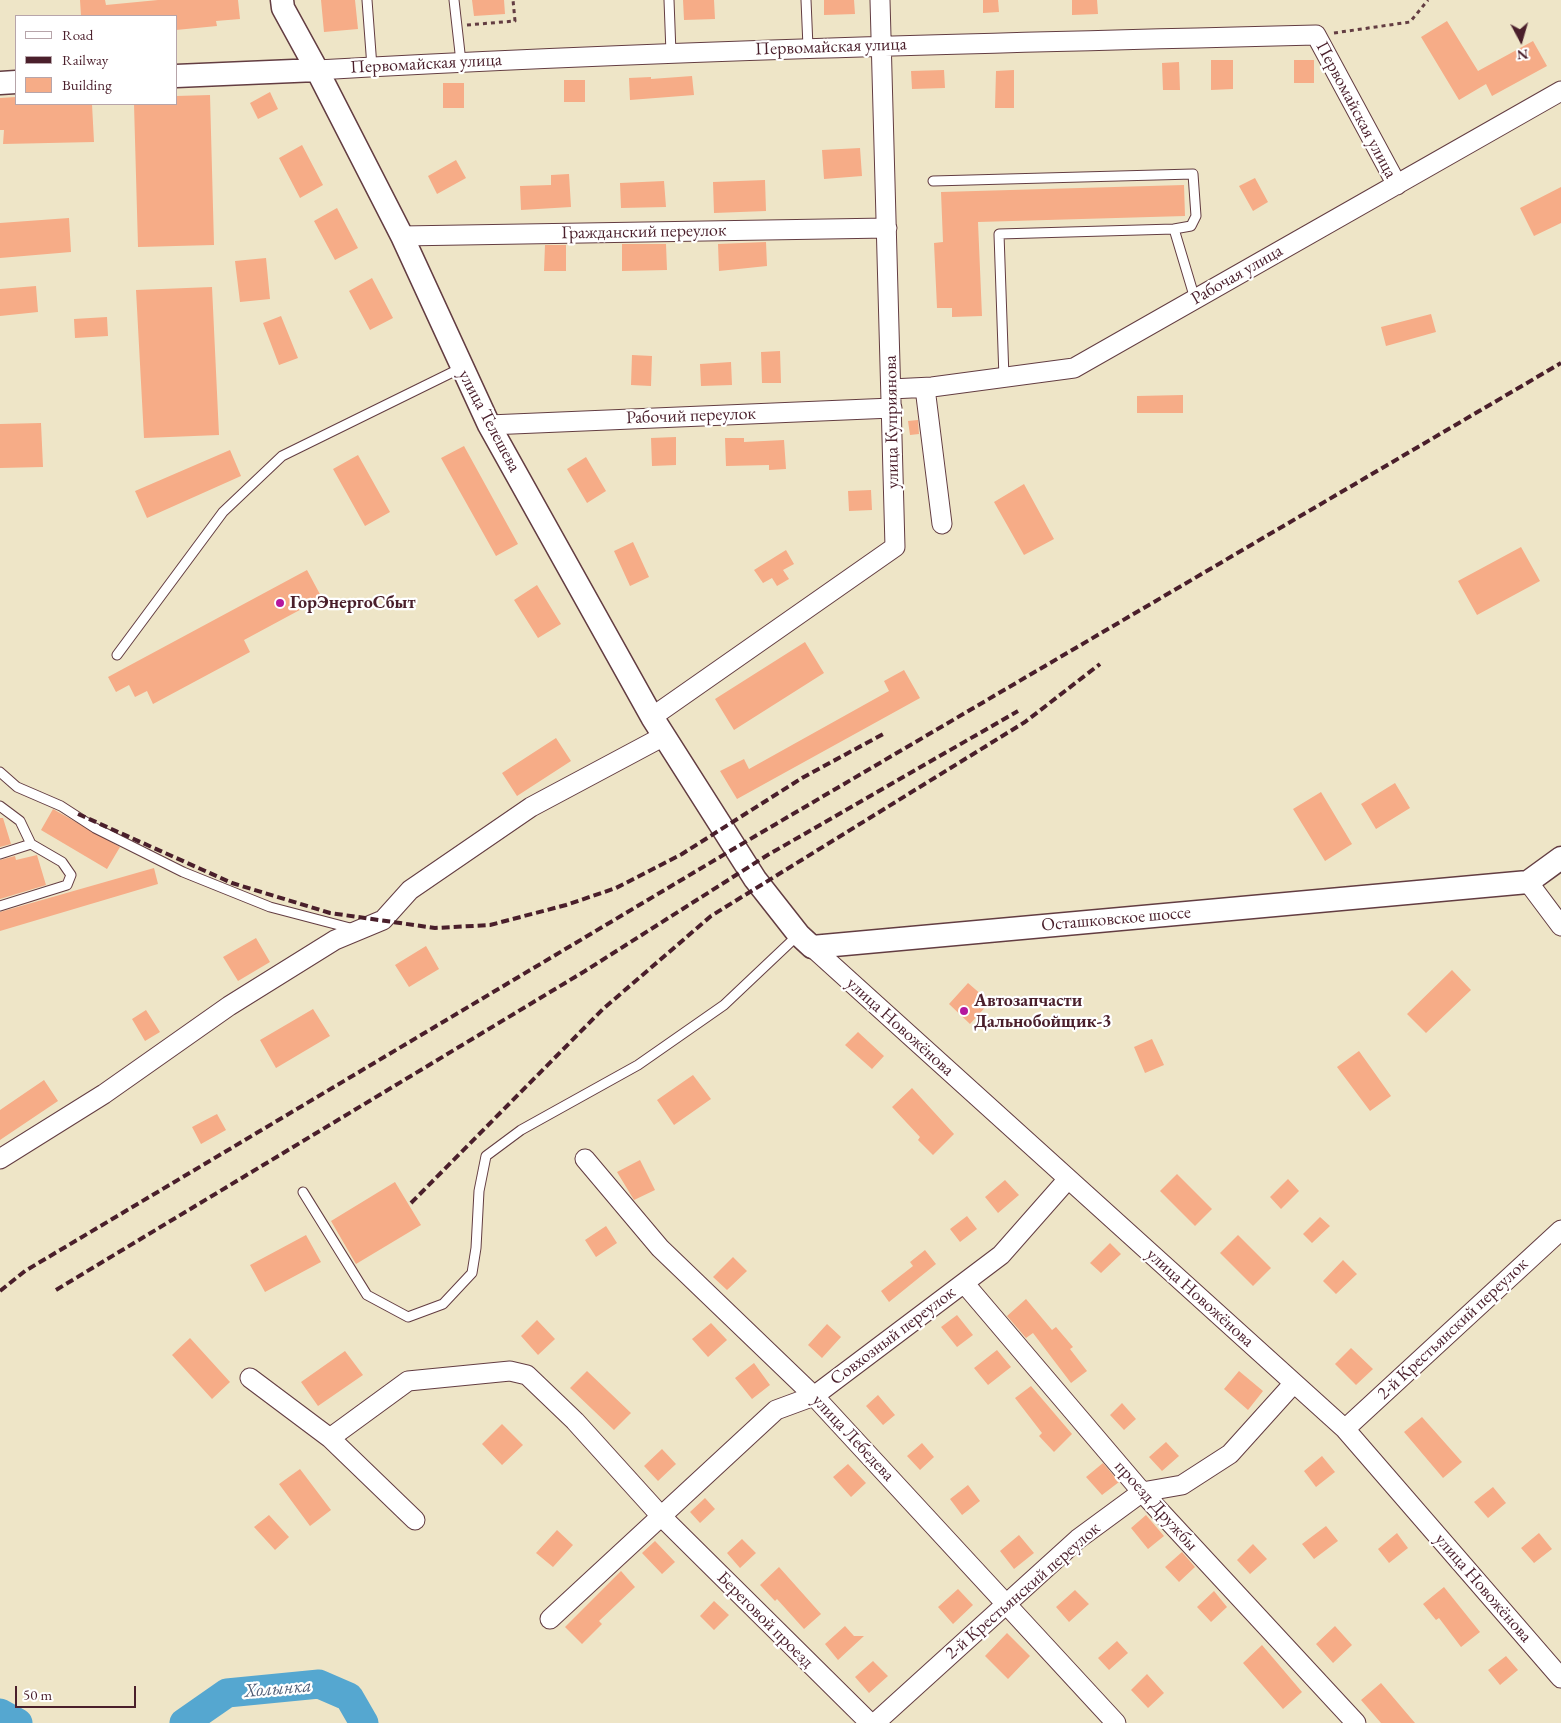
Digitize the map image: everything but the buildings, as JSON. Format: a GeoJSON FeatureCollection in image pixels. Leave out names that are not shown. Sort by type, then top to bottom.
{"type":"FeatureCollection","features":[{"type":"Feature","properties":{"kind":"street","name":"улица Телешева"},"geometry":{"type":"LineString","coordinates":[[282,0],[283,8],[402,236],[461,368],[490,425],[652,717],[755,879],[805,941]]}},
{"type":"Feature","properties":{"kind":"street","name":"улица Куприянова"},"geometry":{"type":"LineString","coordinates":[[652,717],[895,547],[880,0]]}},
{"type":"Feature","properties":{"kind":"street","name":"Первомайская улица"},"geometry":{"type":"LineString","coordinates":[[178,76],[808,47],[1316,35],[1396,185]]}},
{"type":"Feature","properties":{"kind":"street"},"geometry":{"type":"LineString","coordinates":[[0,83],[15,82]]}},
{"type":"Feature","properties":{"kind":"street","name":"Рабочая улица"},"geometry":{"type":"LineString","coordinates":[[891,398],[925,388],[1074,368],[1561,91]]}},
{"type":"Feature","properties":{"kind":"street","name":"Гражданский переулок"},"geometry":{"type":"LineString","coordinates":[[402,236],[887,228]]}},
{"type":"Feature","properties":{"kind":"street"},"geometry":{"type":"LineString","coordinates":[[925,388],[942,524]]}},
{"type":"Feature","properties":{"kind":"street","name":"Рабочий переулок"},"geometry":{"type":"LineString","coordinates":[[490,425],[891,398]]}},
{"type":"Feature","properties":{"kind":"street"},"geometry":{"type":"LineString","coordinates":[[0,1159],[104,1094],[229,1006],[335,940],[384,920],[410,890],[531,807],[664,736]]}},
{"type":"Feature","properties":{"kind":"street"},"geometry":{"type":"LineString","coordinates":[[1561,858],[1528,882],[1561,926]]}},
{"type":"Feature","properties":{"kind":"street","name":"Осташковское шоссе"},"geometry":{"type":"LineString","coordinates":[[805,941],[1528,882]]}},
{"type":"Feature","properties":{"kind":"street","name":"улица Новожёнова"},"geometry":{"type":"LineString","coordinates":[[805,941],[1345,1429],[1561,1678]]}},
{"type":"Feature","properties":{"kind":"street","name":"улица Лебедева"},"geometry":{"type":"LineString","coordinates":[[585,1159],[660,1248],[814,1396],[1116,1723]]}},
{"type":"Feature","properties":{"kind":"street","name":"Совхозный переулок"},"geometry":{"type":"LineString","coordinates":[[550,1619],[776,1410],[814,1396],[1001,1255],[1068,1179]]}},
{"type":"Feature","properties":{"kind":"street","name":"2-й Крестьянский переулок"},"geometry":{"type":"LineString","coordinates":[[1345,1429],[1561,1230]]}},
{"type":"Feature","properties":{"kind":"street","name":"проезд Дружбы"},"geometry":{"type":"LineString","coordinates":[[964,1283],[1142,1492],[1356,1723]]}},
{"type":"Feature","properties":{"kind":"street","name":"Береговой проезд"},"geometry":{"type":"LineString","coordinates":[[330,1438],[408,1382],[510,1371],[527,1375],[575,1421],[661,1516],[870,1723]]}},
{"type":"Feature","properties":{"kind":"street"},"geometry":{"type":"LineString","coordinates":[[250,1378],[330,1438],[415,1520]]}},
{"type":"Feature","properties":{"kind":"street","name":"2-й Крестьянский переулок"},"geometry":{"type":"LineString","coordinates":[[875,1723],[1007,1605],[1078,1538],[1142,1492],[1182,1485],[1230,1454],[1294,1383]]}},
{"type":"Feature","properties":{"kind":"lane"},"geometry":{"type":"LineString","coordinates":[[367,0],[372,67]]}},
{"type":"Feature","properties":{"kind":"lane"},"geometry":{"type":"LineString","coordinates":[[454,0],[461,62]]}},
{"type":"Feature","properties":{"kind":"lane"},"geometry":{"type":"LineString","coordinates":[[669,0],[671,52]]}},
{"type":"Feature","properties":{"kind":"lane"},"geometry":{"type":"LineString","coordinates":[[806,0],[808,47]]}},
{"type":"Feature","properties":{"kind":"lane"},"geometry":{"type":"LineString","coordinates":[[933,181],[1193,174],[1196,216],[1191,226],[999,234],[1004,378]]}},
{"type":"Feature","properties":{"kind":"lane"},"geometry":{"type":"LineString","coordinates":[[1174,228],[1195,300]]}},
{"type":"Feature","properties":{"kind":"lane"},"geometry":{"type":"LineString","coordinates":[[117,655],[223,512],[282,456],[461,368]]}},
{"type":"Feature","properties":{"kind":"lane"},"geometry":{"type":"LineString","coordinates":[[0,772],[17,787],[61,806],[95,828],[183,872],[270,907],[360,930]]}},
{"type":"Feature","properties":{"kind":"lane"},"geometry":{"type":"LineString","coordinates":[[0,806],[20,821],[32,844],[62,862],[71,876],[67,885],[0,906]]}},
{"type":"Feature","properties":{"kind":"lane"},"geometry":{"type":"LineString","coordinates":[[0,854],[32,844]]}},
{"type":"Feature","properties":{"kind":"lane"},"geometry":{"type":"LineString","coordinates":[[302,1192],[367,1295],[408,1317],[443,1304],[472,1273],[476,1248],[479,1191],[486,1156],[521,1130],[638,1065],[724,1005],[805,941]]}},
{"type":"Feature","properties":{"kind":"path"},"geometry":{"type":"LineString","coordinates":[[457,26],[515,21],[513,0]]}},
{"type":"Feature","properties":{"kind":"path"},"geometry":{"type":"LineString","coordinates":[[1316,35],[1410,22],[1428,0]]}},
{"type":"Feature","properties":{"kind":"waterway","name":"Холынка"},"geometry":{"type":"LineString","coordinates":[[184,1723],[227,1693],[319,1684],[349,1697],[364,1723]]}},
{"type":"Feature","properties":{"kind":"waterway","name":"Холынка"},"geometry":{"type":"LineString","coordinates":[[0,1713],[18,1723]]}},
{"type":"Feature","properties":{"kind":"railway"},"geometry":{"type":"LineString","coordinates":[[0,1291],[25,1271],[735,848],[1561,363]]}},
{"type":"Feature","properties":{"kind":"railway"},"geometry":{"type":"LineString","coordinates":[[411,1203],[603,1009],[711,916],[1025,722],[1100,664]]}},
{"type":"Feature","properties":{"kind":"railway"},"geometry":{"type":"LineString","coordinates":[[56,1290],[585,971],[766,856],[1018,711]]}},
{"type":"Feature","properties":{"kind":"railway"},"geometry":{"type":"LineString","coordinates":[[78,814],[232,883],[330,913],[435,928],[490,925],[566,905],[616,888],[682,854],[802,778],[885,733]]}},
{"type":"Feature","properties":{"kind":"place","name":"ГорЭнергоСбыт"},"geometry":{"type":"Point","coordinates":[280,603]}},
{"type":"Feature","properties":{"kind":"place","name":"Автозапчасти Дальнобойщик-3"},"geometry":{"type":"Point","coordinates":[964,1011]}}]}
